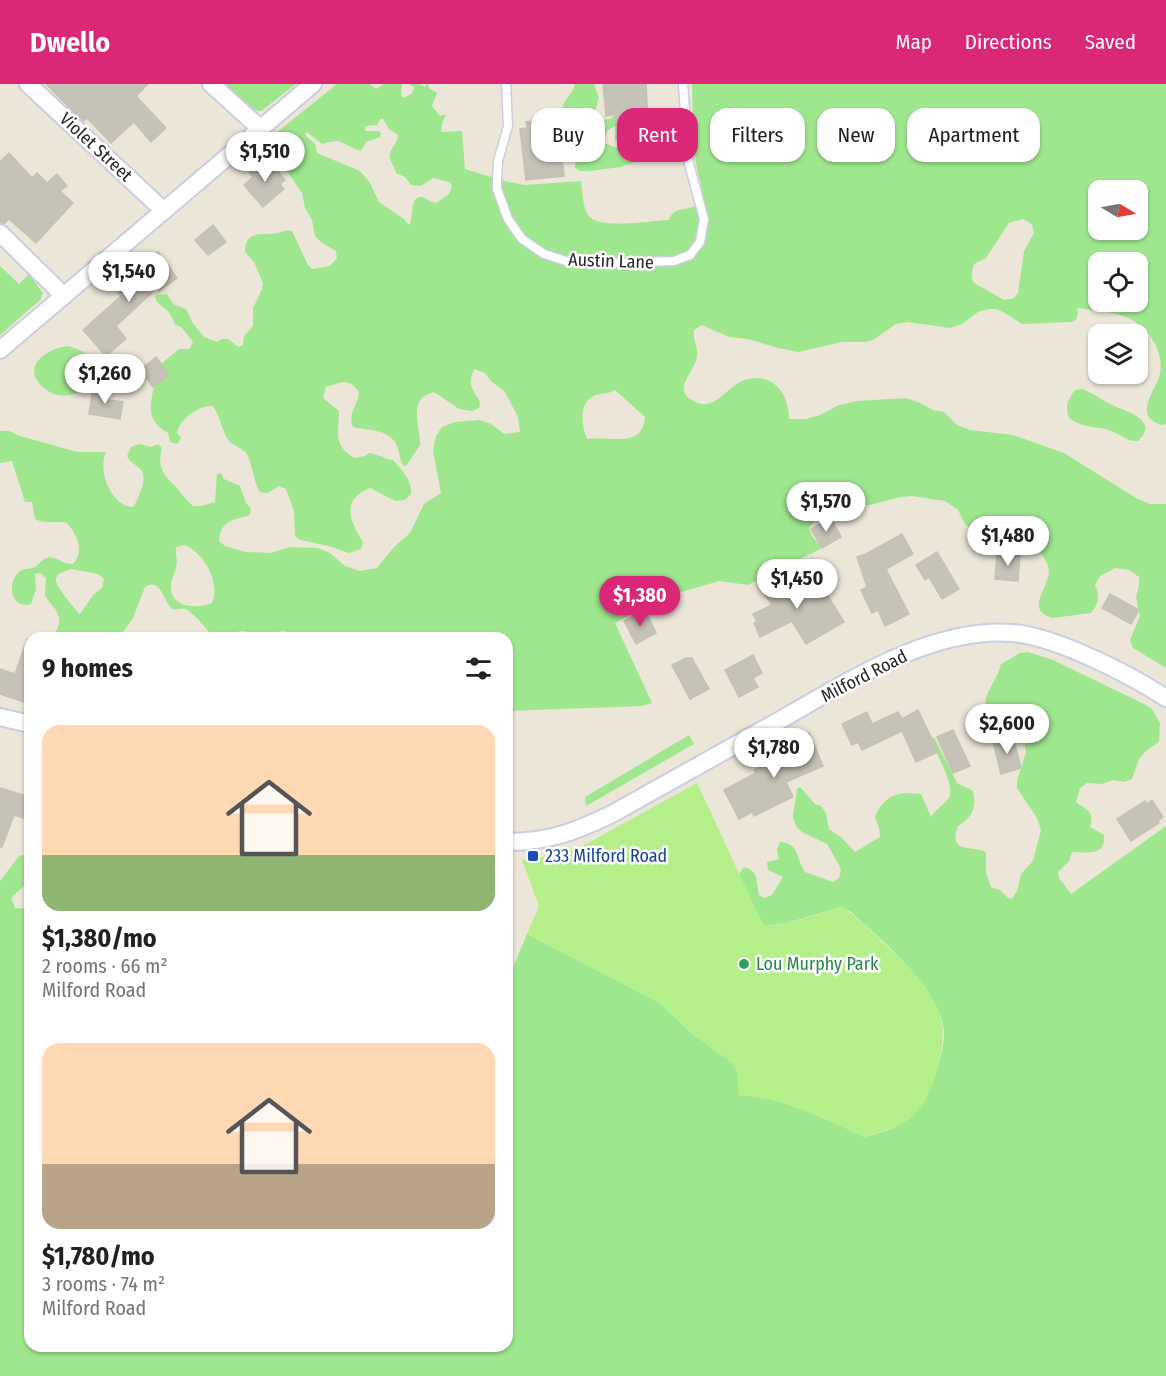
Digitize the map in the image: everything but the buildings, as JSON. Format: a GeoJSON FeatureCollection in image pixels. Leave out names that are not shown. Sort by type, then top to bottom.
{"type":"FeatureCollection","features":[{"type":"Feature","properties":{"kind":"street","name":"Violet Street"},"geometry":{"type":"LineString","coordinates":[[28,84],[164,211]]}},
{"type":"Feature","properties":{"kind":"street"},"geometry":{"type":"LineString","coordinates":[[211,84],[261,129]]}},
{"type":"Feature","properties":{"kind":"street"},"geometry":{"type":"LineString","coordinates":[[0,350],[313,84]]}},
{"type":"Feature","properties":{"kind":"street"},"geometry":{"type":"LineString","coordinates":[[0,233],[64,296]]}},
{"type":"Feature","properties":{"kind":"street","name":"Milford Road"},"geometry":{"type":"LineString","coordinates":[[513,842],[542,840],[582,828],[859,676],[945,640],[996,632],[1035,636],[1098,662],[1166,698]]}},
{"type":"Feature","properties":{"kind":"street"},"geometry":{"type":"LineString","coordinates":[[0,717],[24,723]]}},
{"type":"Feature","properties":{"kind":"lane","name":"Austin Lane"},"geometry":{"type":"LineString","coordinates":[[506,84],[508,126],[498,161],[497,189],[508,219],[517,233],[532,248],[554,258],[591,264],[674,261],[690,255],[700,242],[704,219],[689,164],[683,84]]}},
{"type":"Feature","properties":{"kind":"green space"},"geometry":{"type":"Polygon","coordinates":[[[225,84],[296,84],[261,111],[254,110],[225,84]]]}},
{"type":"Feature","properties":{"kind":"green space"},"geometry":{"type":"Polygon","coordinates":[[[337,84],[370,84],[376,89],[384,84],[402,84],[401,95],[404,98],[413,90],[414,87],[409,84],[419,84],[425,87],[428,84],[429,88],[437,93],[432,106],[440,116],[446,114],[441,132],[462,131],[465,169],[525,185],[581,181],[584,205],[590,217],[605,223],[639,223],[669,220],[675,212],[696,205],[701,198],[696,162],[698,162],[698,108],[693,108],[692,84],[1166,84],[1166,424],[1160,425],[1149,417],[1147,412],[1148,402],[1159,378],[1161,365],[1157,349],[1148,333],[1148,324],[1138,324],[1121,315],[1106,312],[1148,312],[1148,252],[1088,252],[1088,309],[1077,308],[1076,320],[1071,322],[1022,324],[1005,313],[989,309],[978,312],[962,324],[950,328],[908,322],[896,324],[873,340],[842,342],[798,352],[748,339],[729,337],[702,325],[694,330],[697,356],[684,387],[689,398],[701,404],[707,404],[742,381],[762,378],[770,381],[782,392],[786,400],[789,419],[806,419],[839,405],[857,401],[906,398],[933,410],[944,412],[957,425],[970,430],[1013,435],[1064,453],[1136,498],[1150,504],[1166,504],[1166,668],[1133,648],[1130,640],[1140,616],[1136,597],[1139,577],[1129,570],[1115,568],[1100,576],[1095,585],[1098,593],[1097,603],[1091,613],[1053,618],[1044,614],[1039,605],[1049,568],[1037,542],[1050,532],[1047,527],[1024,522],[1004,530],[984,533],[973,530],[965,524],[958,510],[945,501],[912,496],[870,505],[845,505],[834,502],[826,506],[809,528],[812,536],[822,548],[748,585],[719,581],[664,597],[615,623],[652,703],[642,706],[513,711],[513,632],[209,632],[186,609],[172,609],[155,585],[145,587],[133,618],[124,631],[56,632],[59,618],[45,596],[46,578],[40,573],[35,574],[36,589],[31,604],[24,605],[15,600],[12,584],[20,571],[35,567],[46,558],[50,557],[73,564],[79,554],[78,543],[67,523],[43,522],[35,519],[32,502],[25,502],[12,461],[0,463],[0,431],[9,431],[77,452],[106,452],[103,468],[108,486],[118,501],[133,507],[142,489],[143,474],[127,456],[131,447],[139,444],[151,447],[158,444],[162,448],[160,461],[162,470],[193,506],[215,502],[217,474],[221,473],[224,479],[240,486],[246,503],[251,508],[250,515],[225,525],[219,541],[225,546],[245,552],[271,553],[290,547],[318,548],[330,553],[345,566],[360,571],[377,568],[394,547],[410,533],[424,504],[441,493],[433,451],[436,436],[442,427],[455,422],[480,420],[491,424],[504,434],[520,432],[518,417],[505,392],[485,373],[474,369],[471,383],[480,402],[479,408],[472,411],[459,409],[434,392],[425,396],[420,401],[417,414],[420,445],[406,466],[403,465],[395,442],[386,434],[353,427],[351,418],[359,392],[355,387],[344,382],[326,387],[323,398],[339,411],[338,438],[342,448],[354,458],[369,453],[393,460],[406,476],[411,489],[411,494],[405,500],[395,501],[370,488],[354,499],[350,512],[354,526],[363,542],[361,549],[349,553],[300,540],[295,536],[294,511],[286,489],[279,486],[268,493],[260,492],[248,456],[229,441],[213,406],[196,410],[190,414],[177,433],[181,437],[178,444],[170,442],[168,433],[156,424],[151,413],[154,387],[169,375],[161,364],[179,349],[189,349],[193,342],[182,328],[175,324],[169,312],[157,302],[155,297],[167,294],[173,304],[186,309],[192,322],[204,337],[217,342],[227,339],[239,347],[243,345],[244,336],[253,326],[253,308],[263,283],[254,262],[245,252],[248,239],[256,235],[292,231],[312,269],[330,266],[337,258],[336,251],[315,236],[312,220],[305,208],[302,193],[266,141],[337,84]],[[380,119],[377,125],[365,126],[365,131],[381,133],[380,137],[366,142],[361,151],[335,141],[322,144],[307,132],[305,134],[315,144],[317,153],[360,171],[370,183],[379,202],[409,225],[413,203],[418,197],[436,203],[449,194],[452,186],[449,182],[433,178],[421,186],[411,185],[405,177],[396,173],[390,155],[398,135],[389,129],[383,119],[380,119]],[[1023,219],[1009,223],[986,258],[974,264],[972,271],[974,283],[1004,300],[1014,298],[1018,293],[1024,251],[1034,233],[1032,224],[1023,219]],[[615,390],[590,398],[584,408],[582,420],[587,439],[623,439],[638,434],[643,427],[645,417],[615,390]],[[184,545],[176,547],[177,564],[171,586],[172,593],[175,599],[186,605],[199,606],[212,603],[214,586],[209,569],[198,554],[184,545]],[[71,569],[58,574],[56,580],[58,586],[80,614],[94,594],[102,588],[104,579],[98,574],[71,569]]]}},
{"type":"Feature","properties":{"kind":"green space"},"geometry":{"type":"Polygon","coordinates":[[[575,84],[594,84],[599,98],[596,108],[562,108],[575,84]]]}},
{"type":"Feature","properties":{"kind":"green space"},"geometry":{"type":"Polygon","coordinates":[[[617,113],[617,125],[609,130],[605,143],[605,119],[610,119],[617,113]]]}},
{"type":"Feature","properties":{"kind":"green space"},"geometry":{"type":"Polygon","coordinates":[[[605,143],[617,148],[617,162],[635,162],[621,167],[589,171],[580,171],[575,168],[576,162],[605,162],[605,143]]]}},
{"type":"Feature","properties":{"kind":"green space"},"geometry":{"type":"Polygon","coordinates":[[[0,266],[19,284],[29,274],[43,293],[40,300],[0,335],[0,266]]]}},
{"type":"Feature","properties":{"kind":"green space"},"geometry":{"type":"Polygon","coordinates":[[[68,346],[85,353],[93,363],[94,373],[90,383],[81,391],[69,395],[56,394],[43,387],[34,372],[39,359],[45,354],[68,346]]]}},
{"type":"Feature","properties":{"kind":"green space"},"geometry":{"type":"Polygon","coordinates":[[[1082,389],[1139,418],[1144,422],[1146,428],[1144,434],[1138,441],[1130,440],[1111,431],[1086,426],[1069,418],[1067,406],[1069,400],[1075,390],[1082,389]]]}},
{"type":"Feature","properties":{"kind":"green space"},"geometry":{"type":"Polygon","coordinates":[[[1028,652],[1053,660],[1146,705],[1152,709],[1160,723],[1159,742],[1139,759],[1132,779],[1124,782],[1113,780],[1102,784],[1087,783],[1080,788],[1076,802],[1089,812],[1092,818],[1090,827],[1104,835],[1104,842],[1099,850],[1094,852],[1072,852],[1069,861],[1058,872],[1059,878],[1071,894],[1166,826],[1166,1376],[0,1376],[0,881],[19,856],[24,856],[24,886],[11,898],[15,908],[24,909],[24,1352],[513,1352],[513,968],[527,934],[660,1003],[691,1033],[733,1063],[738,1074],[738,1095],[788,1104],[865,1137],[896,1127],[909,1117],[922,1100],[938,1066],[944,1035],[941,1018],[934,1001],[894,952],[851,912],[841,907],[787,923],[765,926],[739,874],[744,867],[749,869],[755,874],[759,895],[764,898],[772,895],[783,877],[768,870],[767,862],[779,859],[777,850],[780,842],[791,845],[797,852],[805,872],[833,882],[839,878],[841,870],[827,844],[802,832],[796,826],[793,816],[797,789],[800,787],[826,813],[829,829],[841,837],[855,852],[880,837],[875,818],[883,804],[891,797],[907,793],[921,794],[931,817],[950,794],[946,772],[932,745],[934,737],[957,783],[972,790],[974,796],[974,806],[970,815],[958,826],[956,841],[963,847],[986,852],[986,873],[991,887],[1000,890],[1012,899],[1017,891],[1021,874],[1033,861],[1041,830],[1037,818],[1017,788],[1026,752],[1024,735],[1005,718],[989,710],[985,702],[1001,664],[1020,653],[1028,652]]]}},
{"type":"Feature","properties":{"kind":"green space"},"geometry":{"type":"Polygon","coordinates":[[[689,735],[694,744],[586,806],[585,797],[689,735]]]}},
{"type":"Feature","properties":{"kind":"green space","name":"Lou Murphy Park"},"geometry":{"type":"Polygon","coordinates":[[[697,783],[763,925],[779,925],[841,907],[858,919],[900,959],[925,987],[941,1019],[943,1029],[941,1055],[933,1083],[922,1106],[904,1122],[865,1137],[788,1104],[738,1095],[738,1074],[733,1063],[691,1033],[660,1003],[527,934],[539,906],[522,860],[579,848],[697,783]]]}},
{"type":"Feature","properties":{"kind":"place","name":"233 Milford Road"},"geometry":{"type":"Point","coordinates":[533,856]}},
{"type":"Feature","properties":{"kind":"place","name":"Lou Murphy Park"},"geometry":{"type":"Point","coordinates":[744,964]}}]}
